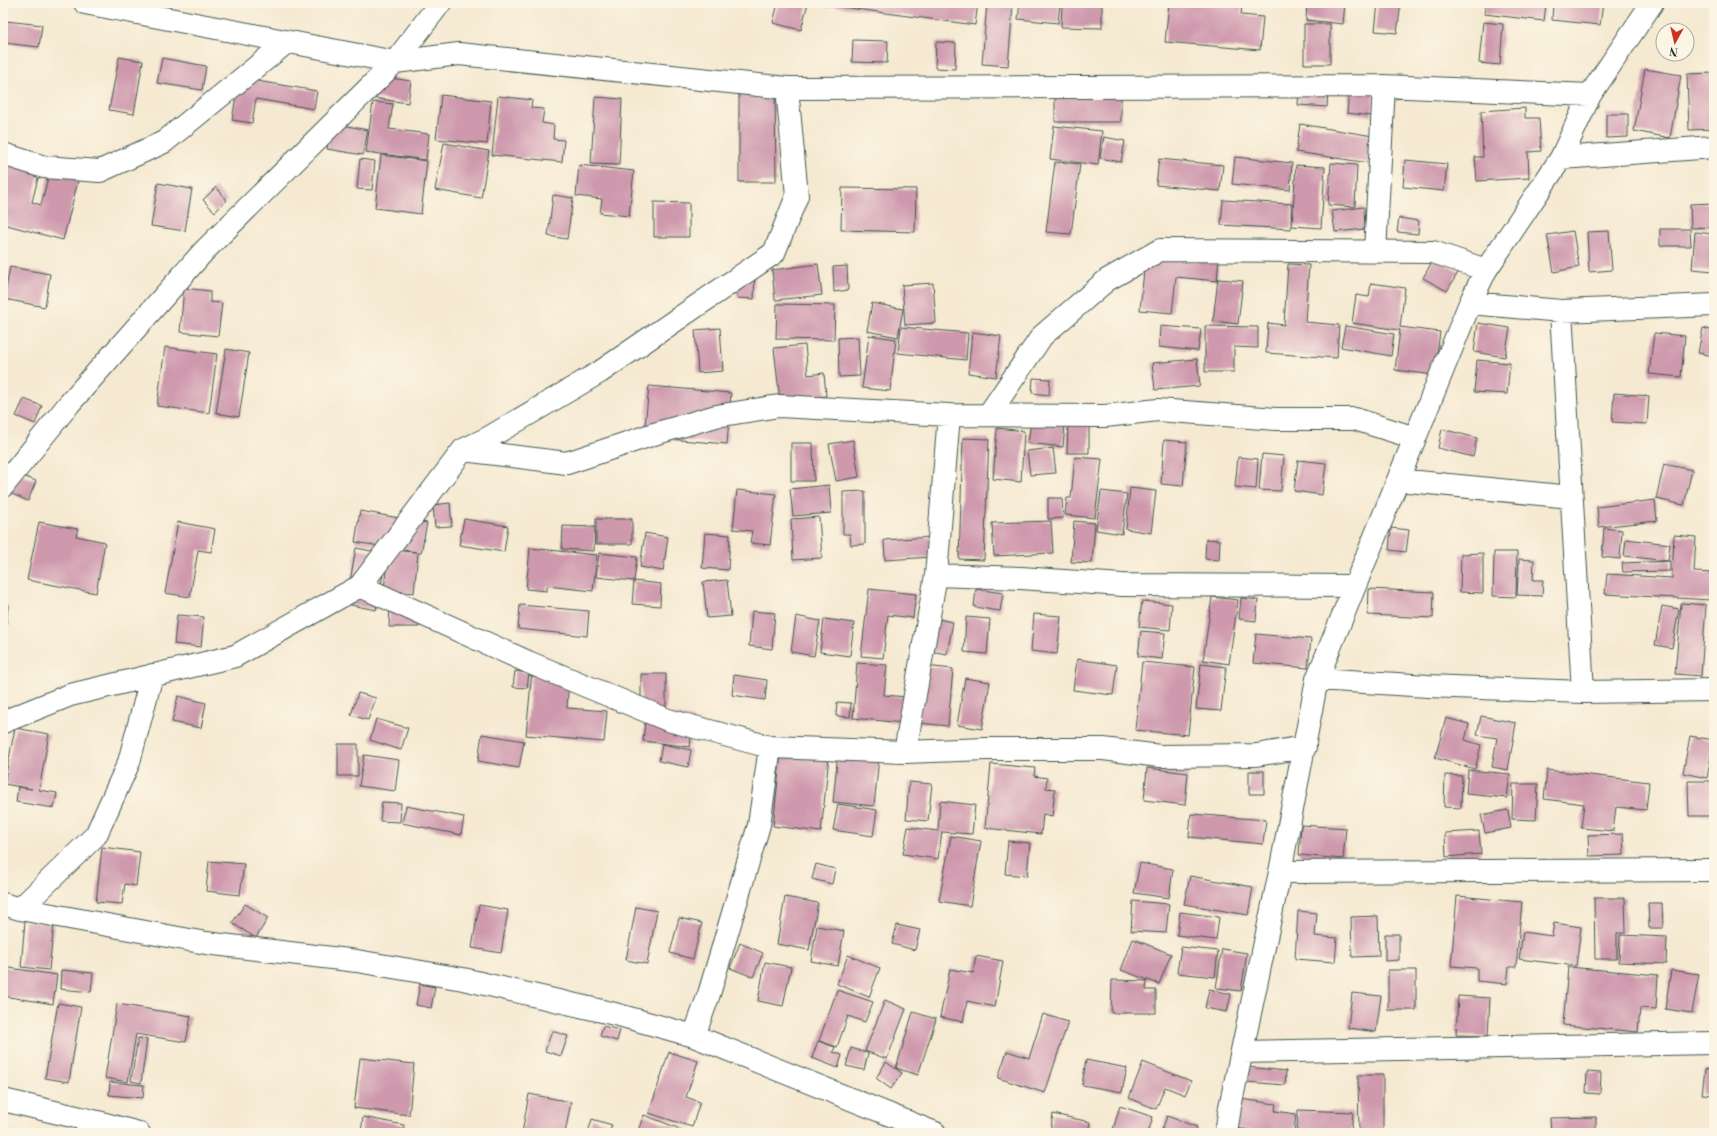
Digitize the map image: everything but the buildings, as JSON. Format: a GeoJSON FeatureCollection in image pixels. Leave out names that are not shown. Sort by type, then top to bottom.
{"type":"FeatureCollection","features":[{"type":"Feature","properties":{"kind":"street"},"geometry":{"type":"LineString","coordinates":[[85,3],[394,62],[459,54],[787,88],[1384,86],[1590,95]]}},
{"type":"Feature","properties":{"kind":"street"},"geometry":{"type":"LineString","coordinates":[[4,484],[69,404],[204,251],[394,62],[440,3]]}},
{"type":"Feature","properties":{"kind":"street"},"geometry":{"type":"LineString","coordinates":[[1226,1133],[1230,1106],[1280,872],[1317,679],[1470,303],[1486,270],[1561,158],[1590,95],[1652,3]]}},
{"type":"Feature","properties":{"kind":"street"},"geometry":{"type":"LineString","coordinates":[[3,154],[44,167],[100,171],[164,142],[287,42]]}},
{"type":"Feature","properties":{"kind":"street"},"geometry":{"type":"LineString","coordinates":[[1375,252],[1384,86]]}},
{"type":"Feature","properties":{"kind":"street"},"geometry":{"type":"LineString","coordinates":[[3,722],[70,695],[235,656],[360,586],[463,450],[488,438],[600,372],[774,254],[797,196],[787,88]]}},
{"type":"Feature","properties":{"kind":"street"},"geometry":{"type":"LineString","coordinates":[[1561,158],[1714,147]]}},
{"type":"Feature","properties":{"kind":"street"},"geometry":{"type":"LineString","coordinates":[[989,414],[1042,336],[1107,280],[1160,250],[1433,252],[1486,270]]}},
{"type":"Feature","properties":{"kind":"street"},"geometry":{"type":"LineString","coordinates":[[1470,303],[1561,311],[1714,305]]}},
{"type":"Feature","properties":{"kind":"street"},"geometry":{"type":"LineString","coordinates":[[1561,311],[1583,692]]}},
{"type":"Feature","properties":{"kind":"street"},"geometry":{"type":"LineString","coordinates":[[463,450],[567,463],[654,434],[716,416],[779,406],[950,415],[989,414],[1105,416],[1158,410],[1276,419],[1355,419],[1415,438]]}},
{"type":"Feature","properties":{"kind":"street"},"geometry":{"type":"LineString","coordinates":[[905,752],[936,575],[950,415]]}},
{"type":"Feature","properties":{"kind":"street"},"geometry":{"type":"LineString","coordinates":[[1398,480],[1571,497]]}},
{"type":"Feature","properties":{"kind":"street"},"geometry":{"type":"LineString","coordinates":[[936,575],[1021,578],[1122,585],[1355,586]]}},
{"type":"Feature","properties":{"kind":"street"},"geometry":{"type":"LineString","coordinates":[[360,586],[528,662],[668,720],[770,747],[905,752],[986,749],[1103,749],[1160,756],[1256,754],[1305,747]]}},
{"type":"Feature","properties":{"kind":"street"},"geometry":{"type":"LineString","coordinates":[[12,907],[96,835],[129,762],[152,675]]}},
{"type":"Feature","properties":{"kind":"street"},"geometry":{"type":"LineString","coordinates":[[1317,679],[1428,686],[1583,692],[1714,690]]}},
{"type":"Feature","properties":{"kind":"street"},"geometry":{"type":"LineString","coordinates":[[694,1036],[709,994],[759,824],[770,747]]}},
{"type":"Feature","properties":{"kind":"street"},"geometry":{"type":"LineString","coordinates":[[1280,872],[1714,870]]}},
{"type":"Feature","properties":{"kind":"street"},"geometry":{"type":"LineString","coordinates":[[12,907],[206,943],[357,961],[463,979],[615,1014],[694,1036],[935,1133]]}},
{"type":"Feature","properties":{"kind":"street"},"geometry":{"type":"LineString","coordinates":[[1242,1052],[1714,1043]]}},
{"type":"Feature","properties":{"kind":"street"},"geometry":{"type":"LineString","coordinates":[[3,1100],[139,1133]]}}]}
